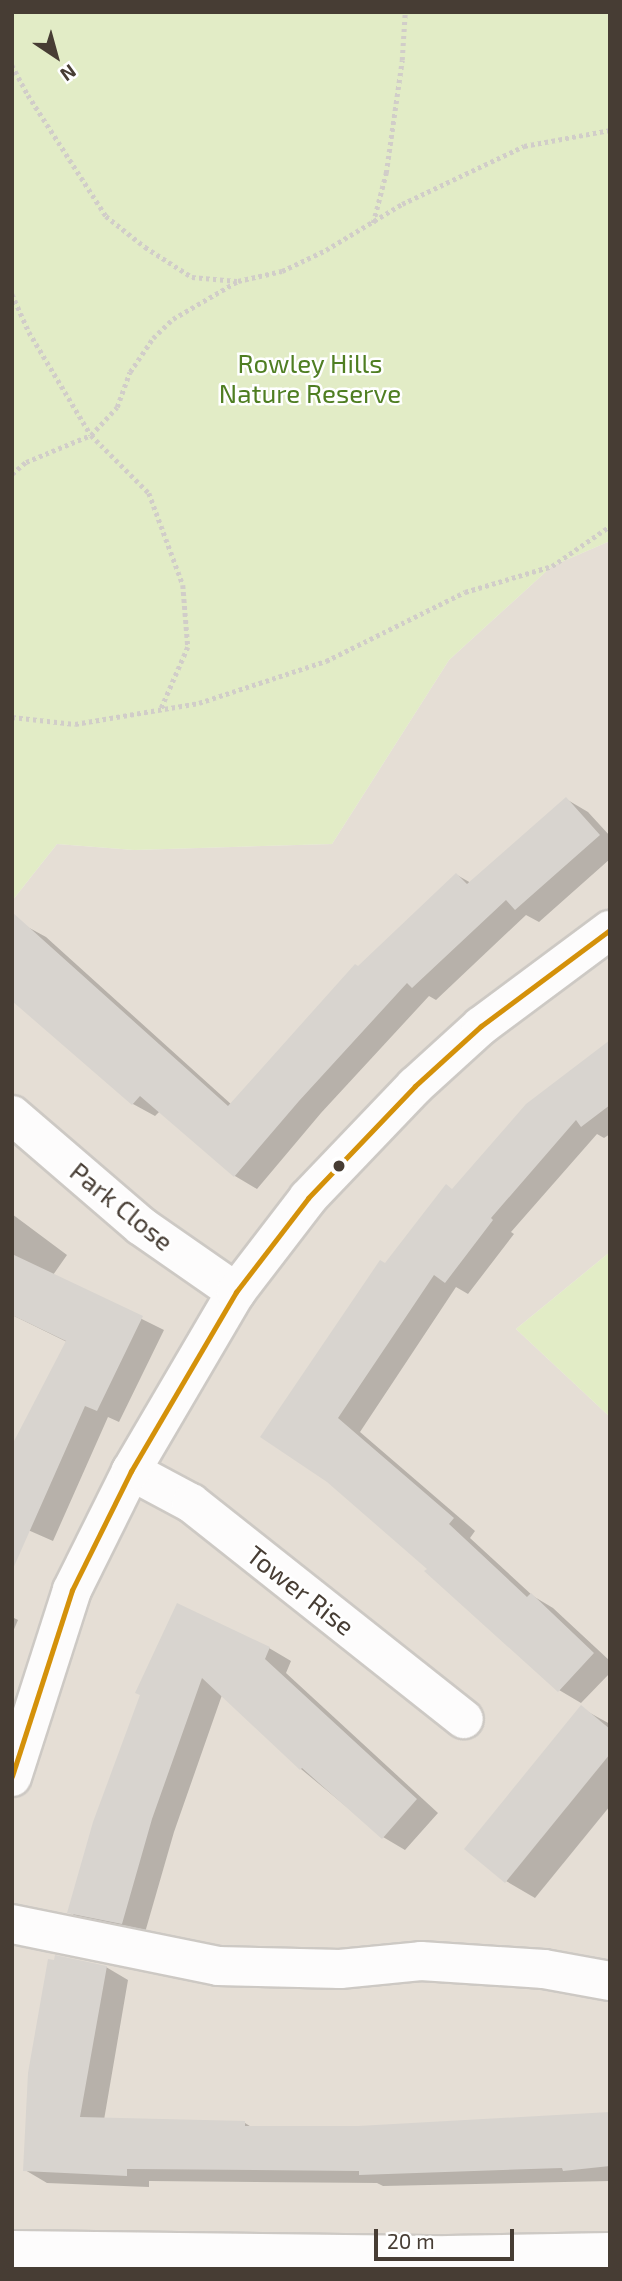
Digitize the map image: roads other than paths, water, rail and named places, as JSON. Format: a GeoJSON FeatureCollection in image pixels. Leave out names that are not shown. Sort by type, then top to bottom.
{"type":"FeatureCollection","features":[{"type":"Feature","properties":{"kind":"street"},"geometry":{"type":"LineString","coordinates":[[12,1777],[72,1590],[131,1471],[236,1292],[308,1198],[415,1086],[481,1026],[610,930]]}},
{"type":"Feature","properties":{"kind":"street","name":"Park Close"},"geometry":{"type":"LineString","coordinates":[[12,1115],[141,1226],[236,1292]]}},
{"type":"Feature","properties":{"kind":"street","name":"Tower Rise"},"geometry":{"type":"LineString","coordinates":[[131,1471],[191,1503],[464,1718]]}},
{"type":"Feature","properties":{"kind":"street"},"geometry":{"type":"LineString","coordinates":[[12,1924],[218,1966],[340,1969],[421,1961],[544,1969],[610,1981]]}},
{"type":"Feature","properties":{"kind":"street"},"geometry":{"type":"LineString","coordinates":[[12,2249],[448,2255],[610,2252]]}},
{"type":"Feature","properties":{"kind":"park label","name":"Rowley Hills Nature Reserve"},"geometry":{"type":"Point","coordinates":[310,378]}}]}
